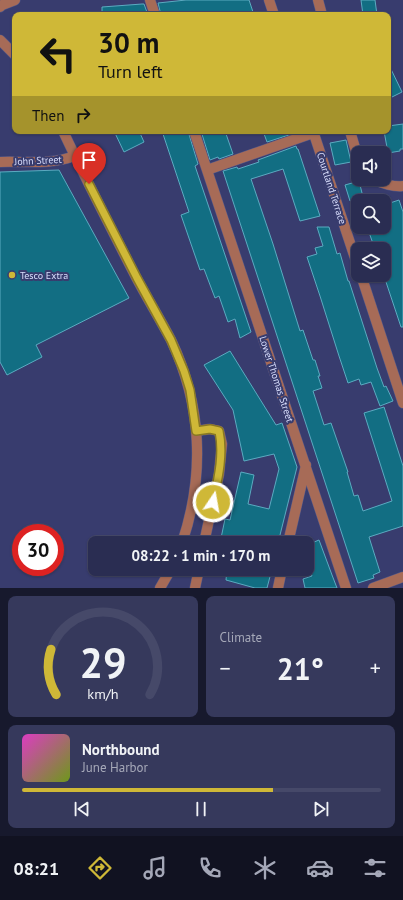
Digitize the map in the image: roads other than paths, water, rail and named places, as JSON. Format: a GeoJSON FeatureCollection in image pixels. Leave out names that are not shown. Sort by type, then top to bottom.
{"type":"FeatureCollection","features":[{"type":"Feature","properties":{"kind":"street"},"geometry":{"type":"LineString","coordinates":[[1,4],[15,0]]}},
{"type":"Feature","properties":{"kind":"street"},"geometry":{"type":"LineString","coordinates":[[150,0],[155,12]]}},
{"type":"Feature","properties":{"kind":"street"},"geometry":{"type":"LineString","coordinates":[[269,0],[273,12]]}},
{"type":"Feature","properties":{"kind":"street"},"geometry":{"type":"LineString","coordinates":[[318,0],[321,12]]}},
{"type":"Feature","properties":{"kind":"street"},"geometry":{"type":"LineString","coordinates":[[0,40],[12,52]]}},
{"type":"Feature","properties":{"kind":"street"},"geometry":{"type":"LineString","coordinates":[[64,134],[74,156],[137,278],[171,340],[190,390],[198,450],[192,507],[184,536]]}},
{"type":"Feature","properties":{"kind":"street","name":"Lower Thomas Street"},"geometry":{"type":"LineString","coordinates":[[195,134],[346,588]]}},
{"type":"Feature","properties":{"kind":"street"},"geometry":{"type":"LineString","coordinates":[[207,170],[307,134]]}},
{"type":"Feature","properties":{"kind":"street","name":"Courtland Terrace"},"geometry":{"type":"LineString","coordinates":[[314,134],[351,246]]}},
{"type":"Feature","properties":{"kind":"street"},"geometry":{"type":"LineString","coordinates":[[351,134],[354,146]]}},
{"type":"Feature","properties":{"kind":"street","name":"John Street"},"geometry":{"type":"LineString","coordinates":[[0,162],[52,161],[74,156]]}},
{"type":"Feature","properties":{"kind":"street"},"geometry":{"type":"LineString","coordinates":[[391,185],[403,186]]}},
{"type":"Feature","properties":{"kind":"street"},"geometry":{"type":"LineString","coordinates":[[363,282],[403,402]]}},
{"type":"Feature","properties":{"kind":"street"},"geometry":{"type":"LineString","coordinates":[[196,431],[210,429],[219,431],[222,444],[219,474],[206,536]]}},
{"type":"Feature","properties":{"kind":"street"},"geometry":{"type":"LineString","coordinates":[[290,536],[306,465]]}},
{"type":"Feature","properties":{"kind":"street"},"geometry":{"type":"LineString","coordinates":[[160,588],[167,576]]}},
{"type":"Feature","properties":{"kind":"street"},"geometry":{"type":"LineString","coordinates":[[195,588],[198,576]]}},
{"type":"Feature","properties":{"kind":"street"},"geometry":{"type":"LineString","coordinates":[[278,588],[281,576]]}},
{"type":"Feature","properties":{"kind":"street"},"geometry":{"type":"LineString","coordinates":[[373,588],[403,577]]}},
{"type":"Feature","properties":{"kind":"place","name":"Tesco Extra"},"geometry":{"type":"Point","coordinates":[12,275]}}]}
